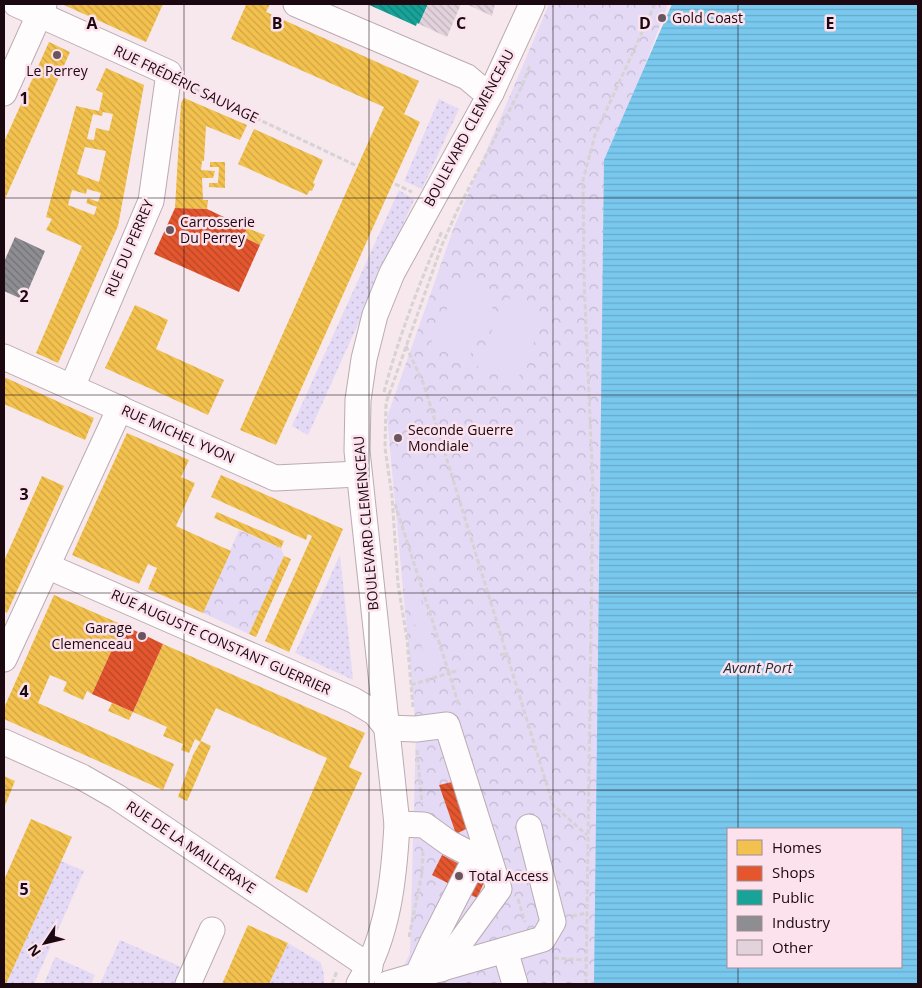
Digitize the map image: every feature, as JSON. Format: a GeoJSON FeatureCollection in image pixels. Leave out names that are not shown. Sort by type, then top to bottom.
{"type":"FeatureCollection","features":[{"type":"Feature","properties":{"kind":"street","name":"RUE FRÉDÉRIC SAUVAGE"},"geometry":{"type":"LineString","coordinates":[[16,4],[42,9],[169,73]]}},
{"type":"Feature","properties":{"kind":"street"},"geometry":{"type":"LineString","coordinates":[[296,4],[467,77],[480,88],[491,93]]}},
{"type":"Feature","properties":{"kind":"street","name":"BOULEVARD CLEMENCEAU"},"geometry":{"type":"LineString","coordinates":[[366,978],[382,936],[395,866],[398,824],[357,450],[358,400],[364,359],[375,315],[392,273],[491,93],[532,4]]}},
{"type":"Feature","properties":{"kind":"street"},"geometry":{"type":"LineString","coordinates":[[4,93],[42,9]]}},
{"type":"Feature","properties":{"kind":"street","name":"RUE DU PERREY"},"geometry":{"type":"LineString","coordinates":[[72,387],[151,201],[169,73]]}},
{"type":"Feature","properties":{"kind":"street","name":"RUE MICHEL YVON"},"geometry":{"type":"LineString","coordinates":[[4,357],[276,478],[359,474]]}},
{"type":"Feature","properties":{"kind":"street"},"geometry":{"type":"LineString","coordinates":[[7,643],[47,566],[120,408]]}},
{"type":"Feature","properties":{"kind":"street","name":"RUE AUGUSTE CONSTANT GUERRIER"},"geometry":{"type":"LineString","coordinates":[[47,566],[353,700],[375,713],[387,728]]}},
{"type":"Feature","properties":{"kind":"street"},"geometry":{"type":"LineString","coordinates":[[387,728],[416,729],[447,725],[499,889],[441,969]]}},
{"type":"Feature","properties":{"kind":"street","name":"RUE DE LA MAILLERAYE"},"geometry":{"type":"LineString","coordinates":[[4,742],[82,777],[117,797],[366,978]]}},
{"type":"Feature","properties":{"kind":"street"},"geometry":{"type":"LineString","coordinates":[[398,824],[424,825],[449,843],[476,857],[417,976]]}},
{"type":"Feature","properties":{"kind":"street"},"geometry":{"type":"LineString","coordinates":[[387,984],[543,939],[553,922],[529,827]]}},
{"type":"Feature","properties":{"kind":"street"},"geometry":{"type":"LineString","coordinates":[[188,984],[212,930]]}},
{"type":"Feature","properties":{"kind":"street"},"geometry":{"type":"LineString","coordinates":[[505,950],[515,984]]}},
{"type":"Feature","properties":{"kind":"path"},"geometry":{"type":"LineString","coordinates":[[586,984],[593,489],[584,278],[583,180],[595,135],[655,4]]}},
{"type":"Feature","properties":{"kind":"path","name":"RUE FRÉDÉRIC SAUVAGE"},"geometry":{"type":"LineString","coordinates":[[169,73],[187,86],[356,165]]}},
{"type":"Feature","properties":{"kind":"path"},"geometry":{"type":"LineString","coordinates":[[408,941],[422,873],[424,825],[407,639],[398,584],[392,496],[385,448],[386,403],[442,245],[457,211],[522,86]]}},
{"type":"Feature","properties":{"kind":"path","name":"BOULEVARD CLEMENCEAU"},"geometry":{"type":"LineString","coordinates":[[382,396],[397,343],[445,225]]}},
{"type":"Feature","properties":{"kind":"path"},"geometry":{"type":"LineString","coordinates":[[406,346],[424,385],[554,804],[588,836]]}},
{"type":"Feature","properties":{"kind":"path"},"geometry":{"type":"LineString","coordinates":[[392,496],[449,673],[459,670]]}},
{"type":"Feature","properties":{"kind":"path"},"geometry":{"type":"LineString","coordinates":[[500,655],[507,653]]}},
{"type":"Feature","properties":{"kind":"green space"},"geometry":{"type":"Polygon","coordinates":[[[549,4],[668,4],[604,174],[600,984],[394,984],[410,954],[416,729],[387,417],[454,227],[549,4]]]}},
{"type":"Feature","properties":{"kind":"green space"},"geometry":{"type":"Polygon","coordinates":[[[439,99],[459,109],[422,189],[404,181],[439,99]]]}},
{"type":"Feature","properties":{"kind":"green space"},"geometry":{"type":"Polygon","coordinates":[[[399,190],[414,200],[308,435],[292,426],[399,190]]]}},
{"type":"Feature","properties":{"kind":"green space"},"geometry":{"type":"Polygon","coordinates":[[[461,279],[498,296],[467,362],[430,345],[461,279]]]}},
{"type":"Feature","properties":{"kind":"green space"},"geometry":{"type":"Polygon","coordinates":[[[506,297],[546,314],[516,383],[477,366],[506,297]]]}},
{"type":"Feature","properties":{"kind":"green space"},"geometry":{"type":"Polygon","coordinates":[[[239,530],[281,548],[284,556],[249,634],[203,613],[239,530]]]}},
{"type":"Feature","properties":{"kind":"green space"},"geometry":{"type":"Polygon","coordinates":[[[340,555],[353,680],[295,653],[340,555]]]}},
{"type":"Feature","properties":{"kind":"green space"},"geometry":{"type":"Polygon","coordinates":[[[416,583],[440,664],[428,668],[404,587],[416,583]]]}},
{"type":"Feature","properties":{"kind":"green space"},"geometry":{"type":"Polygon","coordinates":[[[61,861],[84,871],[34,984],[6,984],[61,861]]]}},
{"type":"Feature","properties":{"kind":"green space"},"geometry":{"type":"Polygon","coordinates":[[[120,940],[190,971],[184,984],[100,984],[120,940]]]}},
{"type":"Feature","properties":{"kind":"green space"},"geometry":{"type":"Polygon","coordinates":[[[288,943],[321,963],[324,984],[269,984],[288,943]]]}},
{"type":"Feature","properties":{"kind":"green space"},"geometry":{"type":"Polygon","coordinates":[[[55,957],[95,975],[91,984],[44,984],[55,957]]]}},
{"type":"Feature","properties":{"kind":"water","name":"Avant Port"},"geometry":{"type":"Polygon","coordinates":[[[672,4],[918,4],[918,984],[594,984],[604,160],[672,4]]]}},
{"type":"Feature","properties":{"kind":"building: Homes"},"geometry":{"type":"Polygon","coordinates":[[[64,4],[163,4],[146,42],[64,4]]]}},
{"type":"Feature","properties":{"kind":"building: Homes"},"geometry":{"type":"Polygon","coordinates":[[[243,4],[270,4],[266,12],[419,81],[404,114],[420,122],[276,445],[240,430],[384,107],[231,39],[246,5],[243,4]]]}},
{"type":"Feature","properties":{"kind":"building: Homes"},"geometry":{"type":"Polygon","coordinates":[[[49,42],[70,52],[4,201],[4,142],[49,42]]]}},
{"type":"Feature","properties":{"kind":"building: Homes"},"geometry":{"type":"Polygon","coordinates":[[[106,68],[144,85],[118,226],[58,363],[36,353],[82,246],[46,230],[52,219],[46,217],[76,106],[99,111],[103,93],[96,90],[106,68]],[[103,112],[102,116],[93,114],[87,139],[94,140],[96,128],[109,131],[113,114],[103,112]],[[85,147],[77,174],[99,182],[106,151],[85,147]],[[87,189],[86,194],[72,190],[68,205],[94,215],[97,207],[86,203],[88,198],[98,202],[101,193],[87,189]]]}},
{"type":"Feature","properties":{"kind":"building: Homes"},"geometry":{"type":"Polygon","coordinates":[[[184,98],[247,125],[240,140],[206,126],[204,161],[202,161],[201,170],[215,171],[213,178],[202,178],[203,200],[208,200],[207,209],[175,208],[181,103],[184,98]]]}},
{"type":"Feature","properties":{"kind":"building: Homes"},"geometry":{"type":"Polygon","coordinates":[[[254,129],[323,160],[313,183],[315,184],[312,191],[310,190],[307,195],[238,164],[254,129]]]}},
{"type":"Feature","properties":{"kind":"building: Homes"},"geometry":{"type":"Polygon","coordinates":[[[210,162],[225,162],[225,188],[209,187],[209,183],[218,183],[219,167],[210,167],[210,162]]]}},
{"type":"Feature","properties":{"kind":"building: Homes"},"geometry":{"type":"Polygon","coordinates":[[[247,228],[265,235],[260,245],[243,237],[247,228]]]}},
{"type":"Feature","properties":{"kind":"building: Homes"},"geometry":{"type":"Polygon","coordinates":[[[135,305],[168,320],[156,349],[224,380],[208,415],[105,368],[135,305]]]}},
{"type":"Feature","properties":{"kind":"building: Homes"},"geometry":{"type":"Polygon","coordinates":[[[4,377],[94,418],[85,440],[4,404],[4,377]]]}},
{"type":"Feature","properties":{"kind":"building: Homes"},"geometry":{"type":"Polygon","coordinates":[[[127,433],[189,460],[181,477],[195,483],[176,526],[231,551],[203,613],[148,589],[157,568],[148,564],[139,584],[72,555],[127,433]]]}},
{"type":"Feature","properties":{"kind":"building: Homes"},"geometry":{"type":"Polygon","coordinates":[[[221,475],[343,529],[289,652],[265,641],[312,536],[308,534],[306,540],[211,497],[221,475]]]}},
{"type":"Feature","properties":{"kind":"building: Homes"},"geometry":{"type":"Polygon","coordinates":[[[42,476],[64,486],[7,613],[4,611],[4,561],[42,476]]]}},
{"type":"Feature","properties":{"kind":"building: Homes"},"geometry":{"type":"Polygon","coordinates":[[[217,512],[284,541],[281,548],[214,518],[217,512]]]}},
{"type":"Feature","properties":{"kind":"building: Homes"},"geometry":{"type":"Polygon","coordinates":[[[284,556],[291,559],[256,637],[249,634],[284,556]]]}},
{"type":"Feature","properties":{"kind":"building: Homes"},"geometry":{"type":"Polygon","coordinates":[[[54,595],[123,625],[92,694],[87,691],[83,700],[63,691],[67,682],[50,675],[38,703],[174,764],[163,790],[4,719],[4,708],[54,595]]]}},
{"type":"Feature","properties":{"kind":"building: Homes"},"geometry":{"type":"Polygon","coordinates":[[[163,644],[365,733],[349,767],[362,773],[307,893],[275,878],[327,758],[216,708],[200,742],[195,739],[189,753],[181,750],[183,744],[163,736],[167,727],[133,712],[163,644]]]}},
{"type":"Feature","properties":{"kind":"building: Homes"},"geometry":{"type":"Polygon","coordinates":[[[112,703],[133,712],[129,720],[108,711],[112,703]]]}},
{"type":"Feature","properties":{"kind":"building: Homes"},"geometry":{"type":"Polygon","coordinates":[[[201,741],[211,746],[187,801],[178,797],[193,755],[201,741]]]}},
{"type":"Feature","properties":{"kind":"building: Homes"},"geometry":{"type":"Polygon","coordinates":[[[4,776],[15,781],[4,808],[4,776]]]}},
{"type":"Feature","properties":{"kind":"building: Homes"},"geometry":{"type":"Polygon","coordinates":[[[31,819],[72,837],[6,984],[4,984],[4,880],[31,819]]]}},
{"type":"Feature","properties":{"kind":"building: Homes"},"geometry":{"type":"Polygon","coordinates":[[[248,925],[288,943],[269,984],[222,984],[248,925]]]}},
{"type":"Feature","properties":{"kind":"building: Shops"},"geometry":{"type":"Polygon","coordinates":[[[175,208],[207,209],[247,228],[243,237],[260,245],[239,292],[154,254],[175,208]]]}},
{"type":"Feature","properties":{"kind":"building: Shops"},"geometry":{"type":"Polygon","coordinates":[[[123,625],[163,644],[133,712],[92,694],[123,625]]]}},
{"type":"Feature","properties":{"kind":"building: Shops"},"geometry":{"type":"Polygon","coordinates":[[[452,782],[458,804],[463,802],[474,825],[456,834],[439,785],[452,782]]]}},
{"type":"Feature","properties":{"kind":"building: Shops","name":"Total Access"},"geometry":{"type":"Polygon","coordinates":[[[442,855],[486,878],[477,898],[432,875],[442,855]]]}},
{"type":"Feature","properties":{"kind":"building: Public"},"geometry":{"type":"Polygon","coordinates":[[[367,4],[428,4],[419,24],[417,23],[416,26],[367,4]]]}},
{"type":"Feature","properties":{"kind":"building: Industry"},"geometry":{"type":"Polygon","coordinates":[[[15,237],[45,251],[24,300],[4,291],[4,262],[15,237]]]}},
{"type":"Feature","properties":{"kind":"building: Other"},"geometry":{"type":"Polygon","coordinates":[[[428,4],[461,4],[447,37],[419,24],[428,4]]]}},
{"type":"Feature","properties":{"kind":"building: Other"},"geometry":{"type":"Polygon","coordinates":[[[466,4],[495,4],[492,16],[466,4]]]}},
{"type":"Feature","properties":{"kind":"place","name":"Gold Coast"},"geometry":{"type":"Point","coordinates":[662,18]}},
{"type":"Feature","properties":{"kind":"place","name":"Le Perrey"},"geometry":{"type":"Point","coordinates":[57,55]}},
{"type":"Feature","properties":{"kind":"place","name":"Carrosserie Du Perrey"},"geometry":{"type":"Point","coordinates":[170,230]}},
{"type":"Feature","properties":{"kind":"place","name":"Seconde Guerre Mondiale"},"geometry":{"type":"Point","coordinates":[398,438]}},
{"type":"Feature","properties":{"kind":"place","name":"Garage Clemenceau"},"geometry":{"type":"Point","coordinates":[142,636]}},
{"type":"Feature","properties":{"kind":"place","name":"Total Access"},"geometry":{"type":"Point","coordinates":[459,876]}}]}
